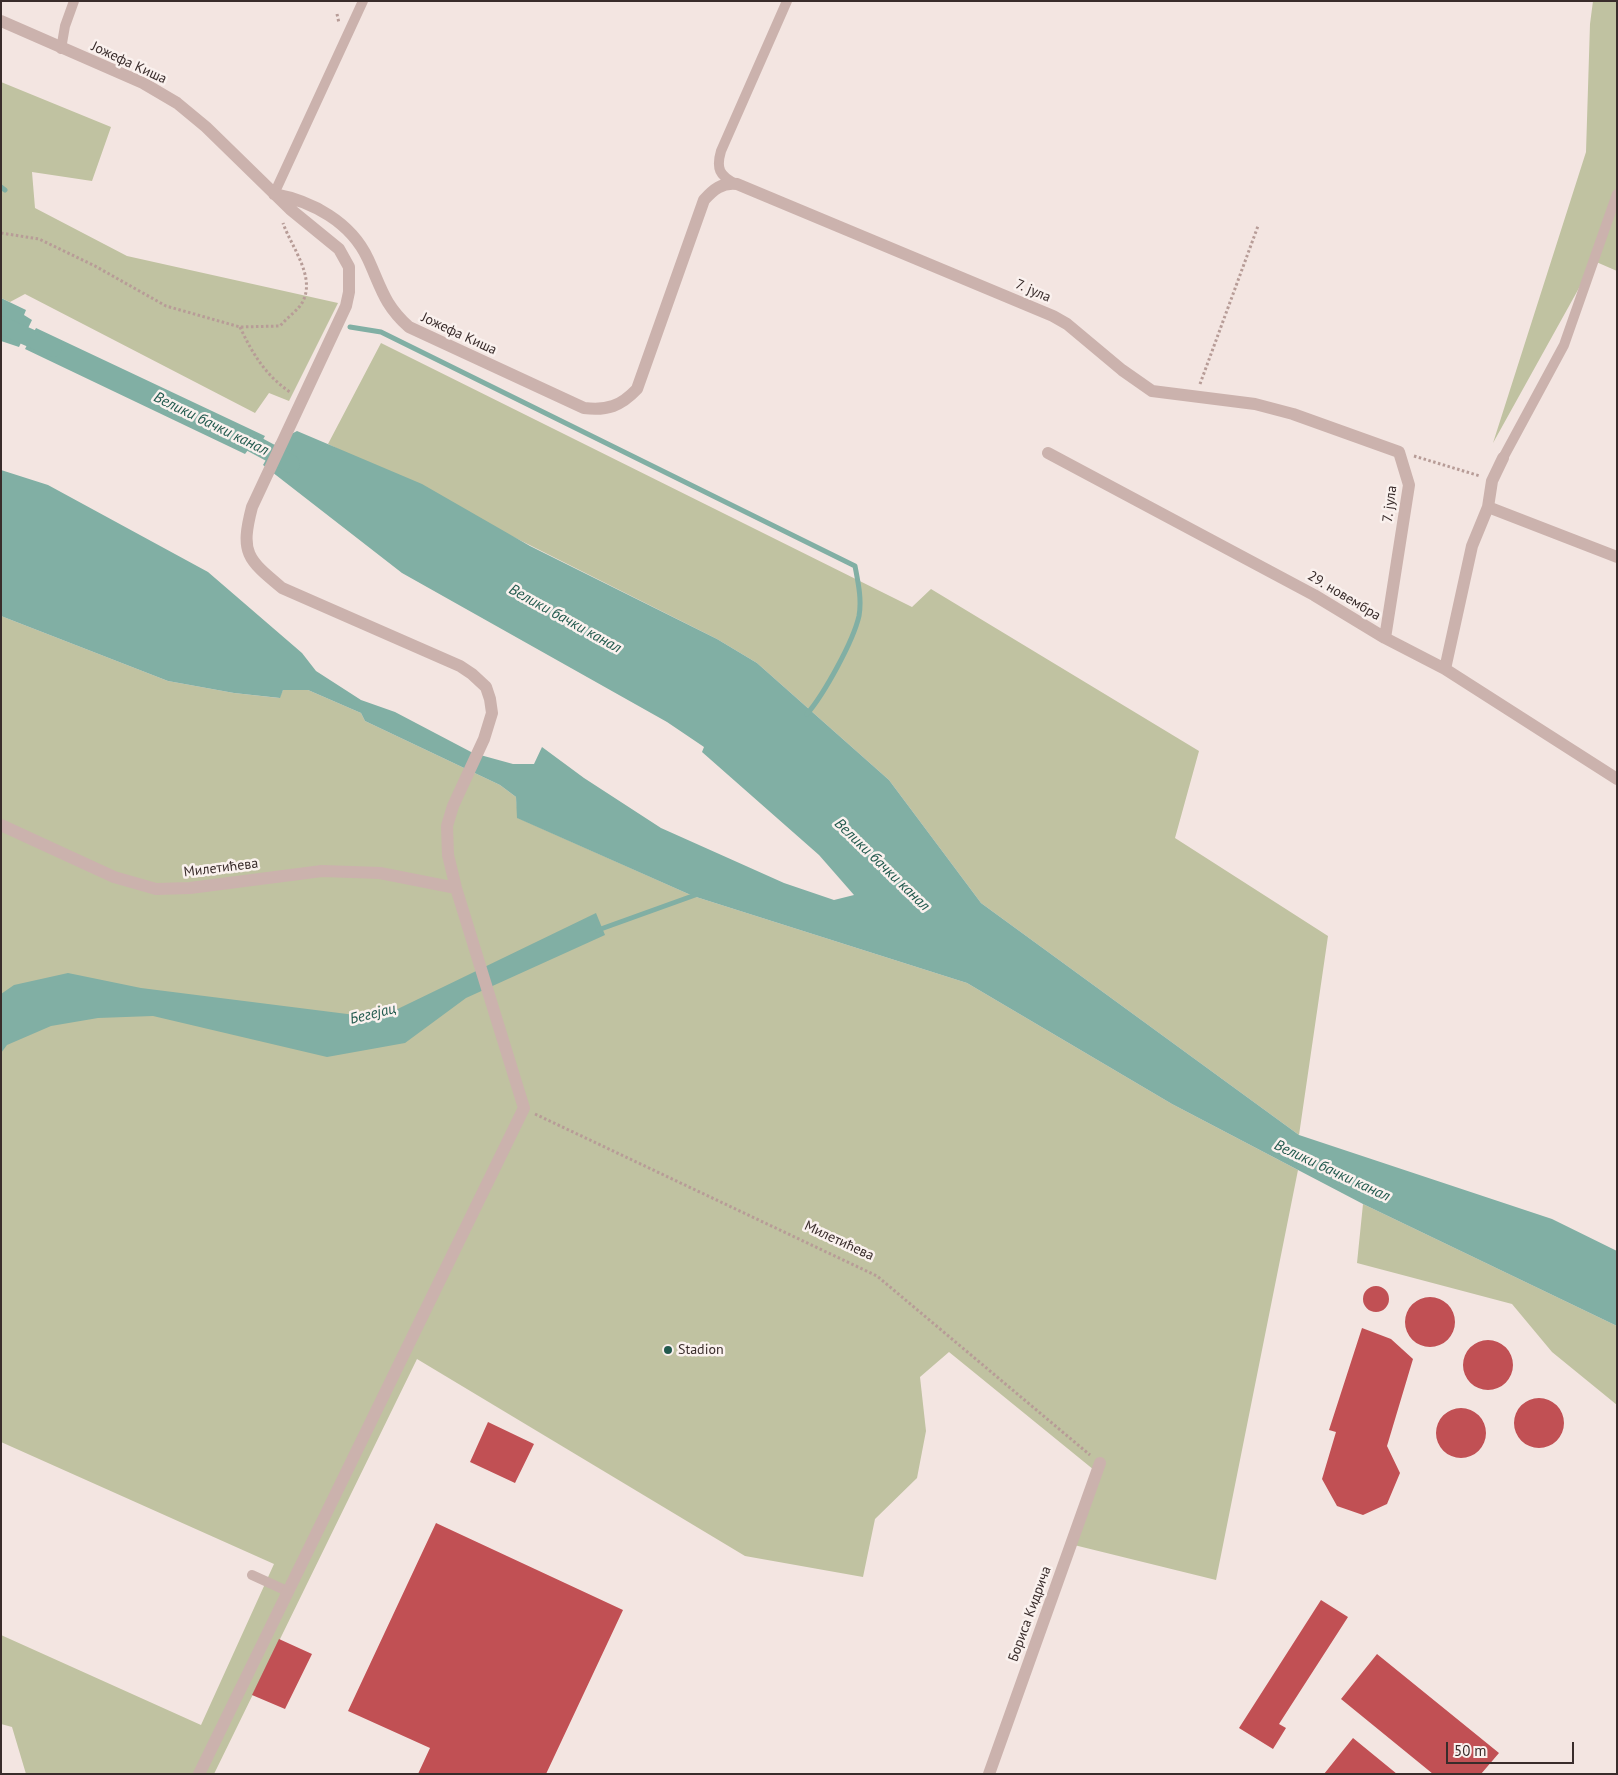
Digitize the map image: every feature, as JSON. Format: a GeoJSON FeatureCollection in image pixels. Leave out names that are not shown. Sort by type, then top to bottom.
{"type":"FeatureCollection","features":[{"type":"Feature","properties":{"kind":"street","name":"Јожефа Киша"},"geometry":{"type":"LineString","coordinates":[[1,21],[142,83],[177,103],[206,127],[274,194],[339,249],[350,267],[349,292],[346,306],[252,507],[246,531],[246,544],[257,568],[282,588],[460,666],[486,687],[492,705],[491,718],[484,738],[453,806],[446,841],[456,888],[524,1108]]}},
{"type":"Feature","properties":{"kind":"street","name":"Јожефа Киша"},"geometry":{"type":"LineString","coordinates":[[274,194],[306,202],[335,220],[348,232],[368,258],[387,303],[395,314],[409,327],[584,408],[598,410],[618,405],[637,389],[704,200],[719,187],[730,183],[736,184]]}},
{"type":"Feature","properties":{"kind":"street","name":"7. јула"},"geometry":{"type":"LineString","coordinates":[[736,184],[1053,316],[1067,324],[1122,370],[1152,391],[1255,404],[1294,414],[1399,452],[1409,485],[1385,638]]}},
{"type":"Feature","properties":{"kind":"street","name":"29. новембра"},"geometry":{"type":"LineString","coordinates":[[1048,453],[1314,595],[1385,638],[1445,669],[1617,779]]}},
{"type":"Feature","properties":{"kind":"street"},"geometry":{"type":"LineString","coordinates":[[1445,669],[1472,546],[1488,507],[1492,481],[1503,458]]}},
{"type":"Feature","properties":{"kind":"street"},"geometry":{"type":"LineString","coordinates":[[1488,507],[1617,557]]}},
{"type":"Feature","properties":{"kind":"street","name":"Милетићева"},"geometry":{"type":"LineString","coordinates":[[1,825],[114,877],[156,889],[190,888],[322,871],[380,873],[456,888]]}},
{"type":"Feature","properties":{"kind":"street"},"geometry":{"type":"LineString","coordinates":[[199,1774],[524,1108]]}},
{"type":"Feature","properties":{"kind":"street","name":"Бориса Кидрича"},"geometry":{"type":"LineString","coordinates":[[989,1774],[1100,1464]]}},
{"type":"Feature","properties":{"kind":"lane"},"geometry":{"type":"LineString","coordinates":[[61,48],[65,26],[74,1]]}},
{"type":"Feature","properties":{"kind":"lane"},"geometry":{"type":"LineString","coordinates":[[274,194],[339,57],[363,1]]}},
{"type":"Feature","properties":{"kind":"lane"},"geometry":{"type":"LineString","coordinates":[[736,184],[724,178],[718,162],[787,1]]}},
{"type":"Feature","properties":{"kind":"lane"},"geometry":{"type":"LineString","coordinates":[[1503,458],[1564,345],[1617,194]]}},
{"type":"Feature","properties":{"kind":"lane"},"geometry":{"type":"LineString","coordinates":[[252,1575],[287,1591]]}},
{"type":"Feature","properties":{"kind":"path"},"geometry":{"type":"LineString","coordinates":[[1,233],[39,239],[95,266],[166,306],[240,328],[280,326],[301,305],[307,282],[300,259],[287,235],[282,218]]}},
{"type":"Feature","properties":{"kind":"path"},"geometry":{"type":"LineString","coordinates":[[1195,396],[1258,226]]}},
{"type":"Feature","properties":{"kind":"path"},"geometry":{"type":"LineString","coordinates":[[240,328],[254,357],[278,385],[303,401]]}},
{"type":"Feature","properties":{"kind":"path"},"geometry":{"type":"LineString","coordinates":[[1399,452],[1492,481]]}},
{"type":"Feature","properties":{"kind":"path","name":"Милетићева"},"geometry":{"type":"LineString","coordinates":[[524,1108],[877,1276],[1100,1464]]}},
{"type":"Feature","properties":{"kind":"green space"},"geometry":{"type":"Polygon","coordinates":[[[1593,1],[1617,1],[1617,271],[1594,261],[1493,443],[1586,152],[1590,24],[1593,1]]]}},
{"type":"Feature","properties":{"kind":"green space"},"geometry":{"type":"Polygon","coordinates":[[[1,82],[111,127],[92,181],[32,172],[35,208],[127,256],[338,303],[289,401],[269,393],[255,413],[25,294],[10,302],[1,298],[1,82]]]}},
{"type":"Feature","properties":{"kind":"green space"},"geometry":{"type":"Polygon","coordinates":[[[381,343],[912,607],[931,589],[1199,751],[1175,838],[1328,936],[1299,1135],[981,903],[889,780],[757,663],[717,639],[328,444],[381,343]]]}},
{"type":"Feature","properties":{"kind":"green space"},"geometry":{"type":"Polygon","coordinates":[[[1,616],[168,681],[234,693],[279,698],[283,690],[308,690],[361,713],[365,721],[500,785],[516,797],[518,818],[693,896],[967,983],[1172,1104],[1298,1170],[1216,1580],[1070,1544],[1094,1470],[949,1352],[920,1377],[926,1431],[917,1478],[875,1519],[863,1577],[745,1556],[417,1359],[214,1774],[26,1774],[12,1727],[1,1724],[1,1635],[201,1725],[274,1564],[1,1442],[1,616]]]}},
{"type":"Feature","properties":{"kind":"green space"},"geometry":{"type":"Polygon","coordinates":[[[1363,1204],[1617,1326],[1617,1405],[1552,1352],[1512,1304],[1357,1263],[1363,1204]]]}},
{"type":"Feature","properties":{"kind":"water"},"geometry":{"type":"Polygon","coordinates":[[[1,298],[26,310],[24,315],[32,320],[19,347],[1,341],[1,298]]]}},
{"type":"Feature","properties":{"kind":"water"},"geometry":{"type":"Polygon","coordinates":[[[36,328],[265,436],[255,453],[248,450],[245,454],[25,349],[36,328]]]}},
{"type":"Feature","properties":{"kind":"water"},"geometry":{"type":"Polygon","coordinates":[[[297,431],[422,484],[530,546],[717,639],[757,663],[889,780],[981,903],[1299,1135],[1552,1219],[1617,1251],[1617,1326],[1363,1204],[1172,1104],[967,983],[693,896],[517,818],[516,797],[500,785],[365,721],[361,713],[308,690],[283,690],[280,698],[234,693],[168,681],[1,616],[1,470],[48,485],[208,572],[302,653],[316,671],[361,700],[395,712],[473,753],[513,764],[534,764],[542,747],[584,778],[661,828],[784,883],[834,900],[854,895],[819,855],[702,752],[704,747],[667,722],[402,573],[263,465],[276,442],[297,431]]]}},
{"type":"Feature","properties":{"kind":"water"},"geometry":{"type":"Polygon","coordinates":[[[596,913],[605,935],[466,998],[405,1043],[327,1057],[153,1016],[98,1018],[51,1026],[7,1045],[1,1053],[1,994],[14,985],[68,973],[141,988],[379,1018],[596,913]]]}},
{"type":"Feature","properties":{"kind":"building"},"geometry":{"type":"Polygon","coordinates":[[[1376,1286],[1385,1290],[1389,1299],[1385,1308],[1376,1312],[1367,1308],[1363,1299],[1367,1290],[1376,1286]]]}},
{"type":"Feature","properties":{"kind":"building"},"geometry":{"type":"Polygon","coordinates":[[[1430,1297],[1444,1301],[1451,1308],[1455,1322],[1451,1336],[1444,1343],[1430,1347],[1416,1343],[1409,1336],[1405,1322],[1409,1308],[1416,1301],[1430,1297]]]}},
{"type":"Feature","properties":{"kind":"building"},"geometry":{"type":"Polygon","coordinates":[[[1362,1328],[1391,1339],[1413,1359],[1387,1446],[1400,1473],[1387,1504],[1363,1515],[1337,1506],[1322,1479],[1336,1432],[1329,1430],[1362,1328]]]}},
{"type":"Feature","properties":{"kind":"building"},"geometry":{"type":"Polygon","coordinates":[[[1483,1340],[1493,1340],[1506,1347],[1513,1360],[1513,1370],[1506,1383],[1493,1390],[1483,1390],[1474,1386],[1467,1379],[1463,1370],[1463,1360],[1467,1351],[1474,1344],[1483,1340]]]}},
{"type":"Feature","properties":{"kind":"building"},"geometry":{"type":"Polygon","coordinates":[[[1539,1398],[1549,1400],[1557,1405],[1562,1413],[1564,1423],[1562,1433],[1557,1441],[1549,1446],[1539,1448],[1529,1446],[1521,1441],[1516,1433],[1514,1423],[1516,1413],[1521,1405],[1529,1400],[1539,1398]]]}},
{"type":"Feature","properties":{"kind":"building"},"geometry":{"type":"Polygon","coordinates":[[[1461,1408],[1470,1410],[1481,1419],[1486,1433],[1484,1442],[1475,1453],[1461,1458],[1452,1456],[1441,1447],[1436,1433],[1438,1424],[1447,1413],[1461,1408]]]}},
{"type":"Feature","properties":{"kind":"building"},"geometry":{"type":"Polygon","coordinates":[[[488,1422],[534,1444],[515,1483],[470,1462],[488,1422]]]}},
{"type":"Feature","properties":{"kind":"building"},"geometry":{"type":"Polygon","coordinates":[[[436,1523],[623,1610],[546,1774],[418,1774],[430,1748],[348,1711],[436,1523]]]}},
{"type":"Feature","properties":{"kind":"building"},"geometry":{"type":"Polygon","coordinates":[[[1321,1600],[1348,1617],[1279,1724],[1286,1728],[1273,1749],[1239,1728],[1321,1600]]]}},
{"type":"Feature","properties":{"kind":"building"},"geometry":{"type":"Polygon","coordinates":[[[279,1639],[312,1654],[285,1709],[252,1695],[279,1639]]]}},
{"type":"Feature","properties":{"kind":"building"},"geometry":{"type":"Polygon","coordinates":[[[1377,1654],[1499,1753],[1481,1774],[1433,1774],[1341,1699],[1377,1654]]]}},
{"type":"Feature","properties":{"kind":"building"},"geometry":{"type":"Polygon","coordinates":[[[1353,1738],[1397,1774],[1324,1774],[1353,1738]]]}},
{"type":"Feature","properties":{"kind":"waterway"},"geometry":{"type":"LineString","coordinates":[[1,187],[5,190]]}},
{"type":"Feature","properties":{"kind":"waterway","name":"Велики бачки канал"},"geometry":{"type":"LineString","coordinates":[[1,325],[53,348]]}},
{"type":"Feature","properties":{"kind":"waterway"},"geometry":{"type":"LineString","coordinates":[[350,327],[381,332],[855,566],[860,603],[856,627],[837,667],[807,714]]}},
{"type":"Feature","properties":{"kind":"waterway","name":"Велики бачки канал"},"geometry":{"type":"LineString","coordinates":[[239,436],[291,464]]}},
{"type":"Feature","properties":{"kind":"waterway","name":"Бегејац"},"geometry":{"type":"LineString","coordinates":[[598,930],[698,894]]}},
{"type":"Feature","properties":{"kind":"place","name":"Stadion"},"geometry":{"type":"Point","coordinates":[668,1350]}}]}
